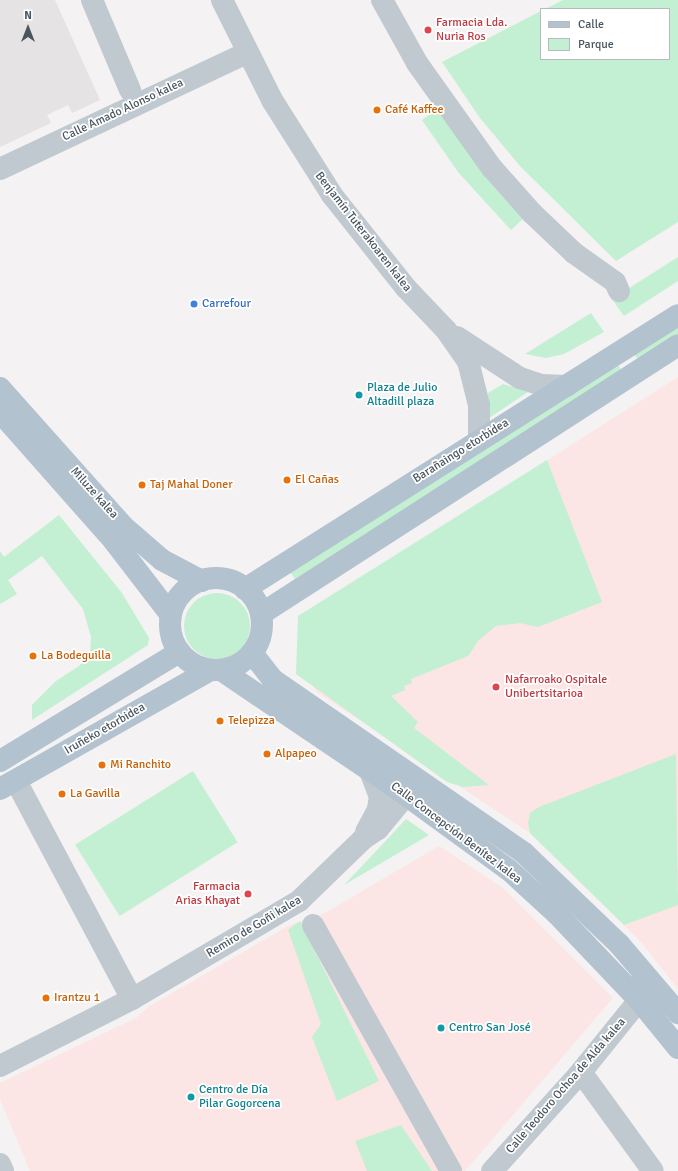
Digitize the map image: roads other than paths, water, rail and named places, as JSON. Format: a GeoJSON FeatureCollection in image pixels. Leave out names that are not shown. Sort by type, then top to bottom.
{"type":"FeatureCollection","features":[{"type":"Feature","properties":{"kind":"main road","name":"Barañaingo etorbidea"},"geometry":{"type":"LineString","coordinates":[[245,588],[678,315]]}},
{"type":"Feature","properties":{"kind":"main road"},"geometry":{"type":"LineString","coordinates":[[261,614],[678,345]]}},
{"type":"Feature","properties":{"kind":"main road","name":"Miluze kalea"},"geometry":{"type":"LineString","coordinates":[[0,388],[124,527],[162,560],[202,580]]}},
{"type":"Feature","properties":{"kind":"main road","name":"Miluze kalea"},"geometry":{"type":"LineString","coordinates":[[0,412],[114,541],[171,615]]}},
{"type":"Feature","properties":{"kind":"main road"},"geometry":{"type":"LineString","coordinates":[[217,578],[232,581],[245,588],[255,600],[261,614],[262,628],[252,653],[238,664],[215,670],[198,666],[179,652],[173,640],[171,615],[181,594],[202,580],[217,578]]}},
{"type":"Feature","properties":{"kind":"main road","name":"Iruñeko etorbidea"},"geometry":{"type":"LineString","coordinates":[[0,761],[179,652]]}},
{"type":"Feature","properties":{"kind":"main road","name":"Calle Concepción Benítez kalea"},"geometry":{"type":"LineString","coordinates":[[252,653],[272,679],[524,853],[630,957],[677,1012]]}},
{"type":"Feature","properties":{"kind":"main road","name":"Calle Concepción Benítez kalea"},"geometry":{"type":"LineString","coordinates":[[215,670],[406,795],[509,870],[557,914],[639,1000],[678,1048]]}},
{"type":"Feature","properties":{"kind":"main road","name":"Iruñeko etorbidea"},"geometry":{"type":"LineString","coordinates":[[8,785],[215,670]]}},
{"type":"Feature","properties":{"kind":"street"},"geometry":{"type":"LineString","coordinates":[[92,0],[130,90]]}},
{"type":"Feature","properties":{"kind":"street","name":"Benjamín Tuterakoaren kalea"},"geometry":{"type":"LineString","coordinates":[[222,0],[246,53],[292,134],[332,195],[406,288],[446,330],[468,361],[479,405],[479,440]]}},
{"type":"Feature","properties":{"kind":"street"},"geometry":{"type":"LineString","coordinates":[[382,0],[417,63],[492,168],[532,213],[574,253],[615,282],[619,291]]}},
{"type":"Feature","properties":{"kind":"street","name":"Calle Amado Alonso kalea"},"geometry":{"type":"LineString","coordinates":[[0,169],[246,53]]}},
{"type":"Feature","properties":{"kind":"street","name":"Benjamín Tuterakoaren kalea"},"geometry":{"type":"LineString","coordinates":[[446,330],[520,378],[542,385],[567,386]]}},
{"type":"Feature","properties":{"kind":"street","name":"Remiro de Goñi kalea"},"geometry":{"type":"LineString","coordinates":[[362,839],[378,810],[380,797],[370,771]]}},
{"type":"Feature","properties":{"kind":"street"},"geometry":{"type":"LineString","coordinates":[[8,785],[132,999]]}},
{"type":"Feature","properties":{"kind":"street","name":"Remiro de Goñi kalea"},"geometry":{"type":"LineString","coordinates":[[0,1066],[132,999],[299,901],[362,839],[378,829],[406,795]]}},
{"type":"Feature","properties":{"kind":"street"},"geometry":{"type":"LineString","coordinates":[[313,925],[451,1171]]}},
{"type":"Feature","properties":{"kind":"street"},"geometry":{"type":"LineString","coordinates":[[630,957],[642,983],[643,994],[639,1000]]}},
{"type":"Feature","properties":{"kind":"street"},"geometry":{"type":"LineString","coordinates":[[639,1000],[654,997],[670,1011],[677,1012]]}},
{"type":"Feature","properties":{"kind":"street","name":"Calle Teodoro Ochoa de Alda kalea"},"geometry":{"type":"LineString","coordinates":[[492,1171],[580,1072],[639,1000]]}},
{"type":"Feature","properties":{"kind":"street"},"geometry":{"type":"LineString","coordinates":[[580,1072],[653,1171]]}},
{"type":"Feature","properties":{"kind":"street"},"geometry":{"type":"LineString","coordinates":[[0,1164],[3,1171]]}},
{"type":"Feature","properties":{"kind":"place","name":"Farmacia Lda. Nuria Ros"},"geometry":{"type":"Point","coordinates":[428,30]}},
{"type":"Feature","properties":{"kind":"place","name":"Café Kaffee"},"geometry":{"type":"Point","coordinates":[377,110]}},
{"type":"Feature","properties":{"kind":"place","name":"Carrefour"},"geometry":{"type":"Point","coordinates":[194,304]}},
{"type":"Feature","properties":{"kind":"place","name":"Plaza de Julio Altadill plaza"},"geometry":{"type":"Point","coordinates":[359,395]}},
{"type":"Feature","properties":{"kind":"place","name":"El Cañas"},"geometry":{"type":"Point","coordinates":[287,480]}},
{"type":"Feature","properties":{"kind":"place","name":"Taj Mahal Doner"},"geometry":{"type":"Point","coordinates":[142,485]}},
{"type":"Feature","properties":{"kind":"place","name":"La Bodeguilla"},"geometry":{"type":"Point","coordinates":[33,656]}},
{"type":"Feature","properties":{"kind":"place","name":"Nafarroako Ospitale Unibertsitarioa"},"geometry":{"type":"Point","coordinates":[496,687]}},
{"type":"Feature","properties":{"kind":"place","name":"Telepizza"},"geometry":{"type":"Point","coordinates":[220,721]}},
{"type":"Feature","properties":{"kind":"place","name":"Alpapeo"},"geometry":{"type":"Point","coordinates":[267,754]}},
{"type":"Feature","properties":{"kind":"place","name":"Mi Ranchito"},"geometry":{"type":"Point","coordinates":[102,765]}},
{"type":"Feature","properties":{"kind":"place","name":"La Gavilla"},"geometry":{"type":"Point","coordinates":[62,794]}},
{"type":"Feature","properties":{"kind":"place","name":"Farmacia Arias Khayat"},"geometry":{"type":"Point","coordinates":[248,894]}},
{"type":"Feature","properties":{"kind":"place","name":"Irantzu 1"},"geometry":{"type":"Point","coordinates":[46,998]}},
{"type":"Feature","properties":{"kind":"place","name":"Centro San José"},"geometry":{"type":"Point","coordinates":[441,1028]}},
{"type":"Feature","properties":{"kind":"place","name":"Centro de Día Pilar Gogorcena"},"geometry":{"type":"Point","coordinates":[191,1097]}}]}
